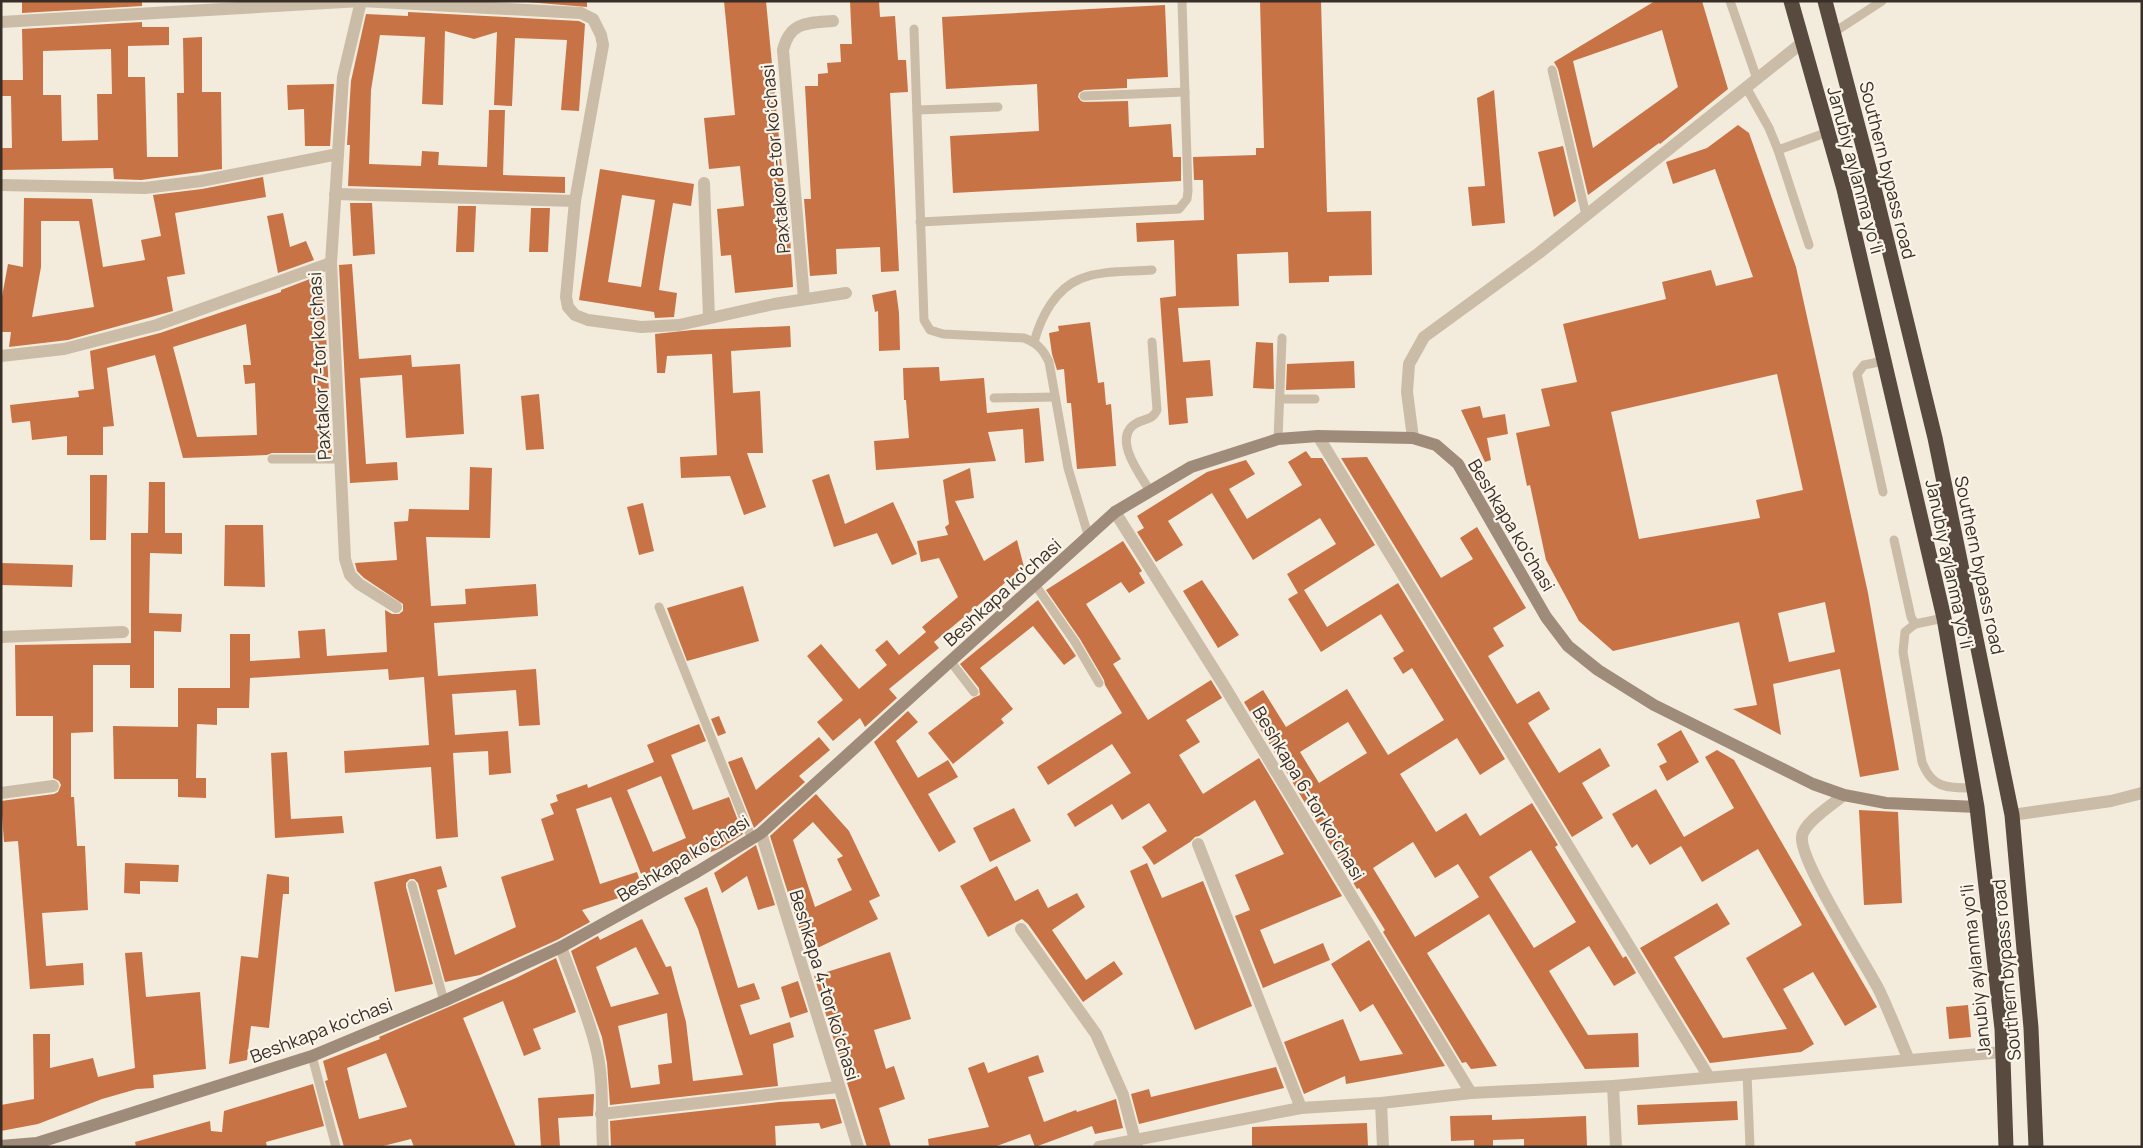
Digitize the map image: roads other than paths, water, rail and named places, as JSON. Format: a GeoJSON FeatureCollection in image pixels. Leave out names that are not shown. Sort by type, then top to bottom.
{"type":"FeatureCollection","features":[{"type":"Feature","properties":{"kind":"highway","name":"Janubiy aylanma yoʻli"},"geometry":{"type":"LineString","coordinates":[[1791,1],[1844,189],[1944,618],[1977,807],[2003,1052],[2006,1147]]}},
{"type":"Feature","properties":{"kind":"highway","name":"Southern bypass road"},"geometry":{"type":"LineString","coordinates":[[1825,1],[1873,184],[1935,438],[2012,815],[2031,1028],[2036,1147]]}},
{"type":"Feature","properties":{"kind":"street"},"geometry":{"type":"LineString","coordinates":[[1,22],[360,1],[581,13],[593,19],[601,35],[603,45],[575,201],[566,297],[568,307],[574,315],[588,320],[641,327],[679,325],[709,317],[846,293]]}},
{"type":"Feature","properties":{"kind":"street"},"geometry":{"type":"LineString","coordinates":[[331,263],[342,76],[360,1]]}},
{"type":"Feature","properties":{"kind":"street","name":"Paxtakor 8-tor koʻchasi"},"geometry":{"type":"LineString","coordinates":[[804,299],[783,50],[788,36],[804,23],[833,21]]}},
{"type":"Feature","properties":{"kind":"street"},"geometry":{"type":"LineString","coordinates":[[1413,438],[1407,392],[1409,364],[1424,338],[1539,253],[1803,42]]}},
{"type":"Feature","properties":{"kind":"street"},"geometry":{"type":"LineString","coordinates":[[1,185],[146,188],[201,181],[338,154]]}},
{"type":"Feature","properties":{"kind":"street"},"geometry":{"type":"LineString","coordinates":[[704,183],[709,317]]}},
{"type":"Feature","properties":{"kind":"street"},"geometry":{"type":"LineString","coordinates":[[335,194],[575,201]]}},
{"type":"Feature","properties":{"kind":"street","name":"Paxtakor 7-tor koʻchasi"},"geometry":{"type":"LineString","coordinates":[[1,356],[64,349],[157,325],[331,263],[346,559],[350,575],[359,584],[396,607]]}},
{"type":"Feature","properties":{"kind":"street"},"geometry":{"type":"LineString","coordinates":[[1318,436],[1709,1077]]}},
{"type":"Feature","properties":{"kind":"street","name":"Beshkapa ko'chasi"},"geometry":{"type":"LineString","coordinates":[[1,1146],[37,1143],[312,1056],[444,1001],[561,947],[639,905],[756,836],[1036,586],[1115,512],[1191,467],[1278,439],[1318,436],[1413,438],[1436,445],[1458,464],[1546,617],[1568,646],[1598,670],[1654,705],[1813,784],[1844,795],[1886,803],[1977,807]]}},
{"type":"Feature","properties":{"kind":"street","name":"Beshkapa 6-tor koʻchasi"},"geometry":{"type":"LineString","coordinates":[[1115,512],[1228,692],[1471,1093]]}},
{"type":"Feature","properties":{"kind":"street"},"geometry":{"type":"LineString","coordinates":[[1,637],[123,632]]}},
{"type":"Feature","properties":{"kind":"street"},"geometry":{"type":"LineString","coordinates":[[1,793],[53,786]]}},
{"type":"Feature","properties":{"kind":"street"},"geometry":{"type":"LineString","coordinates":[[2012,815],[2111,801],[2142,793]]}},
{"type":"Feature","properties":{"kind":"street"},"geometry":{"type":"LineString","coordinates":[[1844,795],[1804,828],[1801,839],[1806,855],[1828,899],[1879,991],[1909,1060]]}},
{"type":"Feature","properties":{"kind":"street","name":"Beshkapa 4-tor koʻchasi"},"geometry":{"type":"LineString","coordinates":[[756,836],[858,1147]]}},
{"type":"Feature","properties":{"kind":"street"},"geometry":{"type":"LineString","coordinates":[[1198,844],[1301,1108]]}},
{"type":"Feature","properties":{"kind":"street"},"geometry":{"type":"LineString","coordinates":[[1021,930],[1096,1034],[1123,1095],[1136,1143]]}},
{"type":"Feature","properties":{"kind":"street"},"geometry":{"type":"LineString","coordinates":[[561,947],[597,1052],[602,1087],[603,1147]]}},
{"type":"Feature","properties":{"kind":"street"},"geometry":{"type":"LineString","coordinates":[[1099,1147],[1136,1143],[1301,1108],[1381,1103],[1471,1093],[1613,1086],[2003,1052]]}},
{"type":"Feature","properties":{"kind":"street"},"geometry":{"type":"LineString","coordinates":[[1613,1086],[1616,1147]]}},
{"type":"Feature","properties":{"kind":"street"},"geometry":{"type":"LineString","coordinates":[[601,1114],[838,1087]]}},
{"type":"Feature","properties":{"kind":"street"},"geometry":{"type":"LineString","coordinates":[[1381,1103],[1383,1147]]}},
{"type":"Feature","properties":{"kind":"lane"},"geometry":{"type":"LineString","coordinates":[[920,222],[1179,209],[1187,198],[1188,191],[1182,1]]}},
{"type":"Feature","properties":{"kind":"lane"},"geometry":{"type":"LineString","coordinates":[[1730,1],[1757,79]]}},
{"type":"Feature","properties":{"kind":"lane"},"geometry":{"type":"LineString","coordinates":[[1833,33],[1882,1]]}},
{"type":"Feature","properties":{"kind":"lane"},"geometry":{"type":"LineString","coordinates":[[914,29],[924,320],[930,330],[957,335],[1024,338],[1034,342],[1044,350],[1049,362],[1068,468],[1089,538]]}},
{"type":"Feature","properties":{"kind":"lane"},"geometry":{"type":"LineString","coordinates":[[1552,70],[1586,215]]}},
{"type":"Feature","properties":{"kind":"lane"},"geometry":{"type":"LineString","coordinates":[[1746,88],[1769,128],[1778,150],[1809,245]]}},
{"type":"Feature","properties":{"kind":"lane"},"geometry":{"type":"LineString","coordinates":[[1084,96],[1185,92]]}},
{"type":"Feature","properties":{"kind":"lane"},"geometry":{"type":"LineString","coordinates":[[917,110],[998,107]]}},
{"type":"Feature","properties":{"kind":"lane"},"geometry":{"type":"LineString","coordinates":[[1778,150],[1828,132]]}},
{"type":"Feature","properties":{"kind":"lane"},"geometry":{"type":"LineString","coordinates":[[1034,342],[1044,314],[1055,298],[1079,279],[1093,275],[1152,270]]}},
{"type":"Feature","properties":{"kind":"lane"},"geometry":{"type":"LineString","coordinates":[[1278,439],[1282,338]]}},
{"type":"Feature","properties":{"kind":"lane"},"geometry":{"type":"LineString","coordinates":[[1150,491],[1129,457],[1126,444],[1129,430],[1134,424],[1151,419],[1157,410],[1152,342]]}},
{"type":"Feature","properties":{"kind":"lane"},"geometry":{"type":"LineString","coordinates":[[1883,492],[1857,374],[1864,365],[1884,361]]}},
{"type":"Feature","properties":{"kind":"lane"},"geometry":{"type":"LineString","coordinates":[[994,398],[1055,397]]}},
{"type":"Feature","properties":{"kind":"lane"},"geometry":{"type":"LineString","coordinates":[[1280,399],[1315,399]]}},
{"type":"Feature","properties":{"kind":"lane"},"geometry":{"type":"LineString","coordinates":[[272,459],[341,459]]}},
{"type":"Feature","properties":{"kind":"lane"},"geometry":{"type":"LineString","coordinates":[[1894,540],[1908,609],[1915,624]]}},
{"type":"Feature","properties":{"kind":"lane"},"geometry":{"type":"LineString","coordinates":[[1036,586],[1099,683]]}},
{"type":"Feature","properties":{"kind":"lane"},"geometry":{"type":"LineString","coordinates":[[659,607],[756,836]]}},
{"type":"Feature","properties":{"kind":"lane"},"geometry":{"type":"LineString","coordinates":[[1944,618],[1915,624],[1904,632],[1903,652],[1922,762],[1927,774],[1933,781],[1954,788],[1974,788]]}},
{"type":"Feature","properties":{"kind":"lane"},"geometry":{"type":"LineString","coordinates":[[951,662],[974,692]]}},
{"type":"Feature","properties":{"kind":"lane"},"geometry":{"type":"LineString","coordinates":[[412,885],[444,1001]]}},
{"type":"Feature","properties":{"kind":"lane"},"geometry":{"type":"LineString","coordinates":[[312,1056],[336,1147]]}},
{"type":"Feature","properties":{"kind":"lane"},"geometry":{"type":"LineString","coordinates":[[1747,1074],[1750,1147]]}}]}
